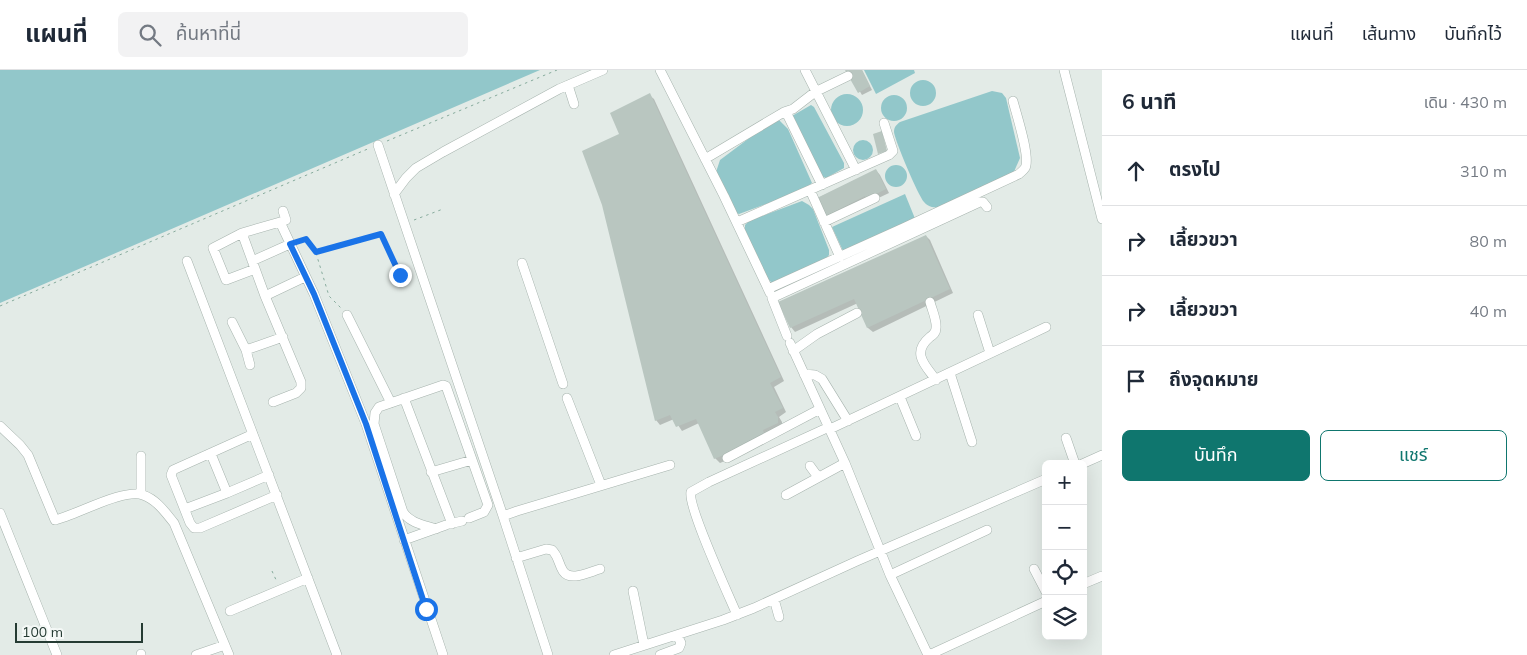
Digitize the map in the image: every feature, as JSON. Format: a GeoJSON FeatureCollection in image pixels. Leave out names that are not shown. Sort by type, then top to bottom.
{"type":"FeatureCollection","features":[{"type":"Feature","properties":{"kind":"street"},"geometry":{"type":"LineString","coordinates":[[394,194],[416,168],[534,102],[603,70]]}},
{"type":"Feature","properties":{"kind":"street"},"geometry":{"type":"LineString","coordinates":[[660,70],[737,222],[770,293],[790,343],[845,463],[890,575],[928,655],[1042,603]]}},
{"type":"Feature","properties":{"kind":"street"},"geometry":{"type":"LineString","coordinates":[[805,70],[856,170]]}},
{"type":"Feature","properties":{"kind":"street"},"geometry":{"type":"LineString","coordinates":[[1064,70],[1102,219]]}},
{"type":"Feature","properties":{"kind":"street"},"geometry":{"type":"LineString","coordinates":[[705,159],[784,112],[793,109],[815,92],[848,76]]}},
{"type":"Feature","properties":{"kind":"street"},"geometry":{"type":"LineString","coordinates":[[568,85],[574,104]]}},
{"type":"Feature","properties":{"kind":"street"},"geometry":{"type":"LineString","coordinates":[[770,293],[840,257],[1019,174],[1025,168],[1025,145],[1013,101]]}},
{"type":"Feature","properties":{"kind":"street"},"geometry":{"type":"LineString","coordinates":[[784,112],[788,116],[822,185]]}},
{"type":"Feature","properties":{"kind":"street"},"geometry":{"type":"LineString","coordinates":[[737,222],[889,155],[893,151],[884,123]]}},
{"type":"Feature","properties":{"kind":"street"},"geometry":{"type":"LineString","coordinates":[[379,147],[548,655]]}},
{"type":"Feature","properties":{"kind":"street"},"geometry":{"type":"LineString","coordinates":[[810,190],[840,257]]}},
{"type":"Feature","properties":{"kind":"street"},"geometry":{"type":"LineString","coordinates":[[824,222],[875,198]]}},
{"type":"Feature","properties":{"kind":"street"},"geometry":{"type":"LineString","coordinates":[[770,293],[980,202],[984,202],[987,207]]}},
{"type":"Feature","properties":{"kind":"street"},"geometry":{"type":"LineString","coordinates":[[283,211],[286,220],[242,233],[214,248],[226,280],[290,244]]}},
{"type":"Feature","properties":{"kind":"street"},"geometry":{"type":"LineString","coordinates":[[280,222],[314,294],[366,424],[443,655]]}},
{"type":"Feature","properties":{"kind":"street"},"geometry":{"type":"LineString","coordinates":[[242,233],[264,296],[301,382],[301,388],[296,392],[273,402]]}},
{"type":"Feature","properties":{"kind":"street"},"geometry":{"type":"LineString","coordinates":[[187,261],[337,655]]}},
{"type":"Feature","properties":{"kind":"street"},"geometry":{"type":"LineString","coordinates":[[522,263],[563,384]]}},
{"type":"Feature","properties":{"kind":"street"},"geometry":{"type":"LineString","coordinates":[[264,296],[305,277]]}},
{"type":"Feature","properties":{"kind":"street"},"geometry":{"type":"LineString","coordinates":[[930,302],[936,328],[935,333],[920,348],[920,354],[936,380]]}},
{"type":"Feature","properties":{"kind":"street"},"geometry":{"type":"LineString","coordinates":[[790,343],[817,334],[857,313]]}},
{"type":"Feature","properties":{"kind":"street"},"geometry":{"type":"LineString","coordinates":[[347,315],[392,402]]}},
{"type":"Feature","properties":{"kind":"street"},"geometry":{"type":"LineString","coordinates":[[978,315],[990,353]]}},
{"type":"Feature","properties":{"kind":"street"},"geometry":{"type":"LineString","coordinates":[[232,322],[246,350],[250,365]]}},
{"type":"Feature","properties":{"kind":"street"},"geometry":{"type":"LineString","coordinates":[[737,615],[698,520],[690,497],[691,492],[709,482],[900,397],[1046,327]]}},
{"type":"Feature","properties":{"kind":"street"},"geometry":{"type":"LineString","coordinates":[[246,350],[283,337]]}},
{"type":"Feature","properties":{"kind":"street"},"geometry":{"type":"LineString","coordinates":[[950,373],[972,442]]}},
{"type":"Feature","properties":{"kind":"street"},"geometry":{"type":"LineString","coordinates":[[804,374],[822,379],[848,421]]}},
{"type":"Feature","properties":{"kind":"street"},"geometry":{"type":"LineString","coordinates":[[404,540],[465,520],[484,512],[488,505],[446,386],[443,385],[379,407],[374,417],[374,424],[403,512],[406,517],[436,529]]}},
{"type":"Feature","properties":{"kind":"street"},"geometry":{"type":"LineString","coordinates":[[900,397],[916,436]]}},
{"type":"Feature","properties":{"kind":"street"},"geometry":{"type":"LineString","coordinates":[[404,398],[449,524]]}},
{"type":"Feature","properties":{"kind":"street"},"geometry":{"type":"LineString","coordinates":[[567,398],[601,485]]}},
{"type":"Feature","properties":{"kind":"street"},"geometry":{"type":"LineString","coordinates":[[727,458],[820,409]]}},
{"type":"Feature","properties":{"kind":"street"},"geometry":{"type":"LineString","coordinates":[[0,426],[28,455],[55,520],[131,494],[141,494],[160,506],[174,523],[228,655]]}},
{"type":"Feature","properties":{"kind":"street"},"geometry":{"type":"LineString","coordinates":[[254,434],[173,470],[171,475],[190,523],[194,528],[200,528],[277,495]]}},
{"type":"Feature","properties":{"kind":"street"},"geometry":{"type":"LineString","coordinates":[[1066,438],[1074,460]]}},
{"type":"Feature","properties":{"kind":"street"},"geometry":{"type":"LineString","coordinates":[[211,454],[227,493]]}},
{"type":"Feature","properties":{"kind":"street"},"geometry":{"type":"LineString","coordinates":[[1087,462],[1102,455]]}},
{"type":"Feature","properties":{"kind":"street"},"geometry":{"type":"LineString","coordinates":[[141,456],[141,494]]}},
{"type":"Feature","properties":{"kind":"street"},"geometry":{"type":"LineString","coordinates":[[431,472],[472,460]]}},
{"type":"Feature","properties":{"kind":"street"},"geometry":{"type":"LineString","coordinates":[[786,495],[845,463]]}},
{"type":"Feature","properties":{"kind":"street"},"geometry":{"type":"LineString","coordinates":[[503,516],[670,465]]}},
{"type":"Feature","properties":{"kind":"street"},"geometry":{"type":"LineString","coordinates":[[810,466],[818,477]]}},
{"type":"Feature","properties":{"kind":"street"},"geometry":{"type":"LineString","coordinates":[[185,509],[269,475]]}},
{"type":"Feature","properties":{"kind":"street"},"geometry":{"type":"LineString","coordinates":[[614,655],[737,615],[880,550],[966,515],[1042,481]]}},
{"type":"Feature","properties":{"kind":"street"},"geometry":{"type":"LineString","coordinates":[[0,513],[57,655]]}},
{"type":"Feature","properties":{"kind":"street"},"geometry":{"type":"LineString","coordinates":[[890,575],[987,530]]}},
{"type":"Feature","properties":{"kind":"street"},"geometry":{"type":"LineString","coordinates":[[516,558],[546,549],[552,550],[557,555],[562,570],[567,575],[573,576],[600,569]]}},
{"type":"Feature","properties":{"kind":"street"},"geometry":{"type":"LineString","coordinates":[[1034,569],[1042,584]]}},
{"type":"Feature","properties":{"kind":"street"},"geometry":{"type":"LineString","coordinates":[[1087,582],[1102,576]]}},
{"type":"Feature","properties":{"kind":"street"},"geometry":{"type":"LineString","coordinates":[[230,611],[308,578]]}},
{"type":"Feature","properties":{"kind":"street"},"geometry":{"type":"LineString","coordinates":[[632,591],[644,645]]}},
{"type":"Feature","properties":{"kind":"street"},"geometry":{"type":"LineString","coordinates":[[774,599],[778,617]]}},
{"type":"Feature","properties":{"kind":"street"},"geometry":{"type":"LineString","coordinates":[[660,655],[679,648],[681,642],[677,635]]}},
{"type":"Feature","properties":{"kind":"street"},"geometry":{"type":"LineString","coordinates":[[196,655],[225,645]]}},
{"type":"Feature","properties":{"kind":"path"},"geometry":{"type":"LineString","coordinates":[[0,306],[557,70]]}},
{"type":"Feature","properties":{"kind":"path"},"geometry":{"type":"LineString","coordinates":[[404,224],[443,209]]}},
{"type":"Feature","properties":{"kind":"path"},"geometry":{"type":"LineString","coordinates":[[316,252],[381,234],[400,275]]}},
{"type":"Feature","properties":{"kind":"path"},"geometry":{"type":"LineString","coordinates":[[290,244],[306,239],[316,252],[329,296],[347,315]]}},
{"type":"Feature","properties":{"kind":"path"},"geometry":{"type":"LineString","coordinates":[[272,571],[280,590]]}},
{"type":"Feature","properties":{"kind":"water"},"geometry":{"type":"Polygon","coordinates":[[[0,70],[540,70],[0,303],[0,70]]]}},
{"type":"Feature","properties":{"kind":"water"},"geometry":{"type":"Polygon","coordinates":[[[864,70],[914,70],[915,73],[876,94],[864,70]]]}},
{"type":"Feature","properties":{"kind":"water"},"geometry":{"type":"Polygon","coordinates":[[[923,80],[932,84],[936,93],[932,102],[923,106],[914,102],[910,93],[914,84],[923,80]]]}},
{"type":"Feature","properties":{"kind":"water"},"geometry":{"type":"Polygon","coordinates":[[[992,91],[1002,93],[1006,98],[1020,158],[1013,174],[942,208],[928,205],[924,202],[912,179],[895,137],[894,129],[900,122],[992,91]]]}},
{"type":"Feature","properties":{"kind":"water"},"geometry":{"type":"Polygon","coordinates":[[[847,94],[853,95],[858,99],[862,104],[862,116],[858,121],[853,125],[847,126],[841,125],[836,121],[832,116],[831,110],[832,104],[836,99],[841,95],[847,94]]]}},
{"type":"Feature","properties":{"kind":"water"},"geometry":{"type":"Polygon","coordinates":[[[894,95],[903,99],[907,108],[903,117],[894,121],[885,117],[881,108],[885,99],[894,95]]]}},
{"type":"Feature","properties":{"kind":"water"},"geometry":{"type":"Polygon","coordinates":[[[811,105],[814,107],[844,163],[844,168],[826,178],[821,176],[792,116],[811,105]]]}},
{"type":"Feature","properties":{"kind":"water"},"geometry":{"type":"Polygon","coordinates":[[[778,119],[788,129],[812,183],[802,191],[739,214],[734,212],[716,172],[720,160],[772,121],[778,119]]]}},
{"type":"Feature","properties":{"kind":"water"},"geometry":{"type":"Polygon","coordinates":[[[863,140],[870,143],[873,150],[870,157],[863,160],[856,157],[853,150],[856,143],[863,140]]]}},
{"type":"Feature","properties":{"kind":"water"},"geometry":{"type":"Polygon","coordinates":[[[896,165],[904,168],[907,176],[904,184],[896,187],[888,184],[885,176],[888,168],[896,165]]]}},
{"type":"Feature","properties":{"kind":"water"},"geometry":{"type":"Polygon","coordinates":[[[905,194],[916,221],[844,253],[832,227],[905,194]]]}},
{"type":"Feature","properties":{"kind":"water"},"geometry":{"type":"Polygon","coordinates":[[[802,201],[813,209],[829,250],[829,255],[825,260],[772,283],[768,279],[745,233],[745,225],[749,221],[802,201]]]}},
{"type":"Feature","properties":{"kind":"building"},"geometry":{"type":"Polygon","coordinates":[[[845,70],[862,70],[870,86],[858,93],[845,70]]]}},
{"type":"Feature","properties":{"kind":"building"},"geometry":{"type":"Polygon","coordinates":[[[650,93],[781,377],[770,383],[783,408],[775,412],[778,417],[778,423],[763,430],[764,434],[760,440],[714,459],[696,419],[676,427],[670,415],[655,421],[602,205],[582,151],[619,134],[610,113],[650,93]]]}},
{"type":"Feature","properties":{"kind":"building"},"geometry":{"type":"Polygon","coordinates":[[[882,131],[887,151],[878,154],[873,134],[882,131]]]}},
{"type":"Feature","properties":{"kind":"building"},"geometry":{"type":"Polygon","coordinates":[[[876,169],[886,189],[866,199],[865,196],[826,216],[817,198],[876,169]]]}},
{"type":"Feature","properties":{"kind":"building"},"geometry":{"type":"Polygon","coordinates":[[[926,235],[950,289],[867,328],[854,299],[790,328],[778,302],[926,235]]]}},
{"type":"Feature","properties":{"kind":"route"},"geometry":{"type":"LineString","coordinates":[[400,275],[381,234],[316,252],[306,239],[290,244],[314,294],[366,424],[426,609]]}}]}
